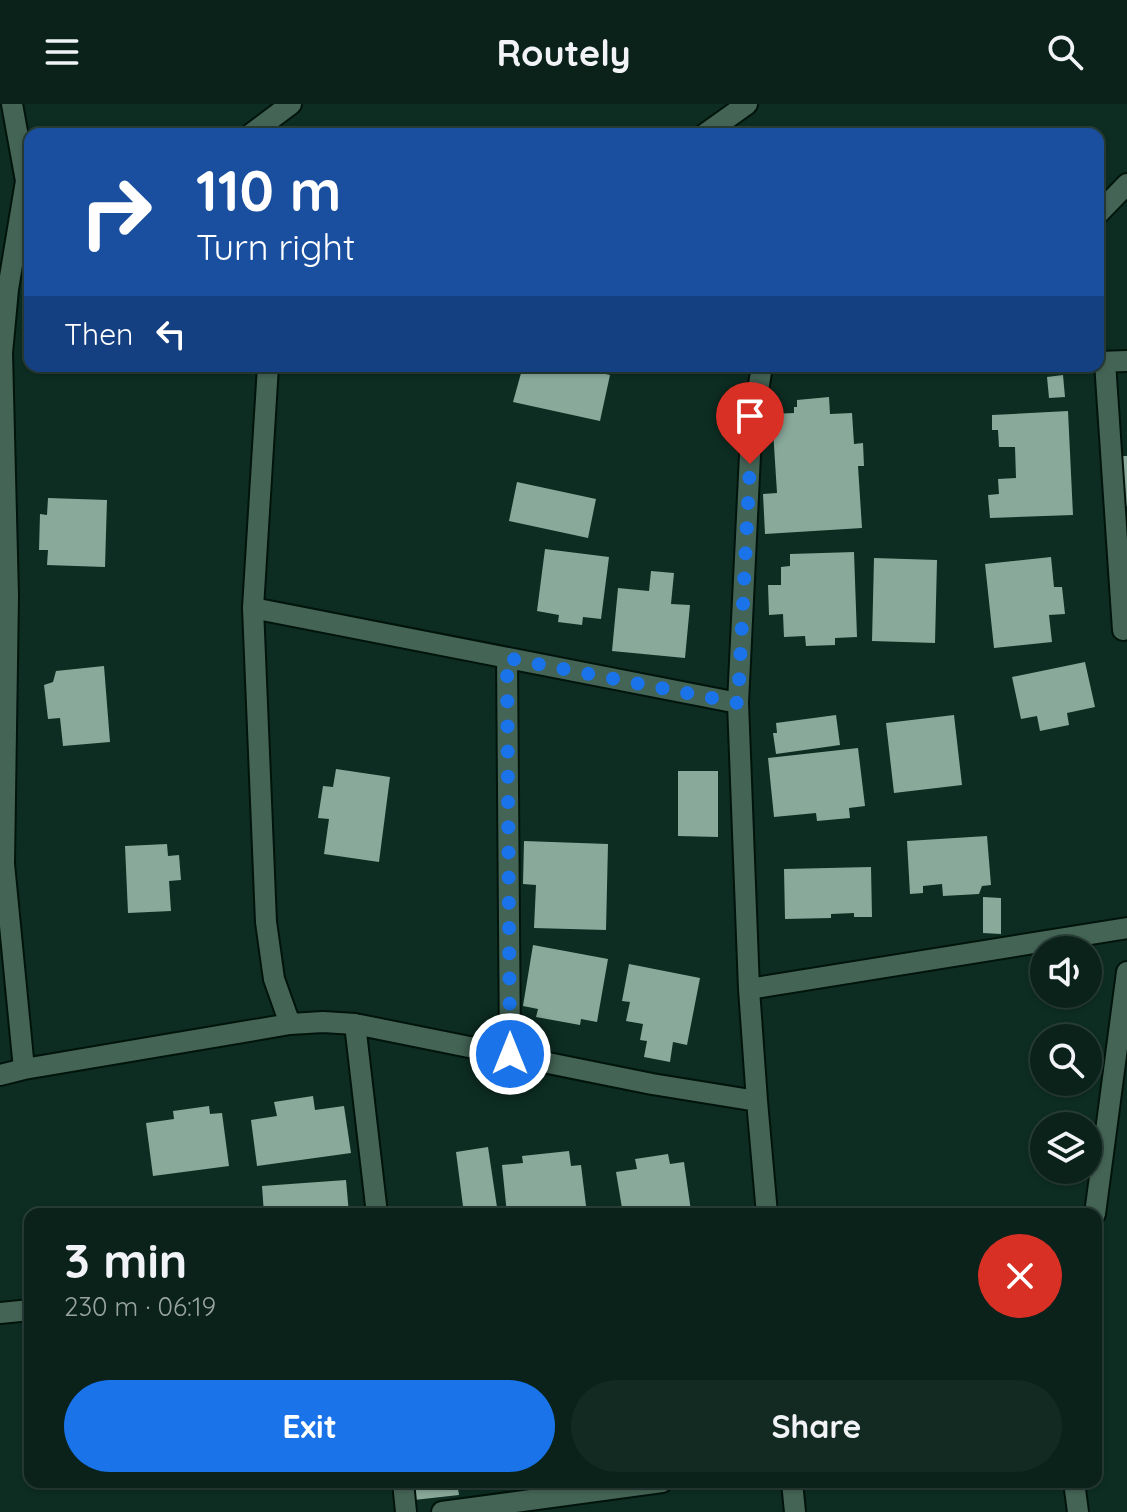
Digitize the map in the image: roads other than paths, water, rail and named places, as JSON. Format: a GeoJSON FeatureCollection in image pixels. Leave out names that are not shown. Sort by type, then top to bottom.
{"type":"FeatureCollection","features":[{"type":"Feature","properties":{"kind":"street"},"geometry":{"type":"LineString","coordinates":[[12,104],[24,162]]}},
{"type":"Feature","properties":{"kind":"street"},"geometry":{"type":"LineString","coordinates":[[259,128],[291,104]]}},
{"type":"Feature","properties":{"kind":"street"},"geometry":{"type":"LineString","coordinates":[[713,128],[747,104]]}},
{"type":"Feature","properties":{"kind":"street"},"geometry":{"type":"LineString","coordinates":[[1104,208],[1127,184]]}},
{"type":"Feature","properties":{"kind":"street"},"geometry":{"type":"LineString","coordinates":[[24,203],[8,289],[1,352],[8,596],[4,864],[24,1069]]}},
{"type":"Feature","properties":{"kind":"street"},"geometry":{"type":"LineString","coordinates":[[1104,362],[1127,361]]}},
{"type":"Feature","properties":{"kind":"street"},"geometry":{"type":"LineString","coordinates":[[268,372],[253,608],[266,922],[274,979],[290,1024]]}},
{"type":"Feature","properties":{"kind":"street"},"geometry":{"type":"LineString","coordinates":[[761,372],[751,434],[738,703],[749,989],[766,1208]]}},
{"type":"Feature","properties":{"kind":"street"},"geometry":{"type":"LineString","coordinates":[[1102,372],[1123,630]]}},
{"type":"Feature","properties":{"kind":"street"},"geometry":{"type":"LineString","coordinates":[[253,608],[738,703]]}},
{"type":"Feature","properties":{"kind":"street"},"geometry":{"type":"LineString","coordinates":[[507,658],[510,1054]]}},
{"type":"Feature","properties":{"kind":"street"},"geometry":{"type":"LineString","coordinates":[[749,989],[1127,928]]}},
{"type":"Feature","properties":{"kind":"street"},"geometry":{"type":"LineString","coordinates":[[1096,1208],[1127,972]]}},
{"type":"Feature","properties":{"kind":"street"},"geometry":{"type":"LineString","coordinates":[[0,1075],[290,1024],[323,1022],[355,1024],[652,1084],[757,1101]]}},
{"type":"Feature","properties":{"kind":"street"},"geometry":{"type":"LineString","coordinates":[[355,1024],[376,1208]]}},
{"type":"Feature","properties":{"kind":"street"},"geometry":{"type":"LineString","coordinates":[[0,1313],[24,1311]]}},
{"type":"Feature","properties":{"kind":"street"},"geometry":{"type":"LineString","coordinates":[[404,1488],[406,1512]]}},
{"type":"Feature","properties":{"kind":"street"},"geometry":{"type":"LineString","coordinates":[[442,1512],[622,1488]]}},
{"type":"Feature","properties":{"kind":"street"},"geometry":{"type":"LineString","coordinates":[[793,1488],[795,1512]]}},
{"type":"Feature","properties":{"kind":"street"},"geometry":{"type":"LineString","coordinates":[[1075,1488],[1078,1512]]}}]}
